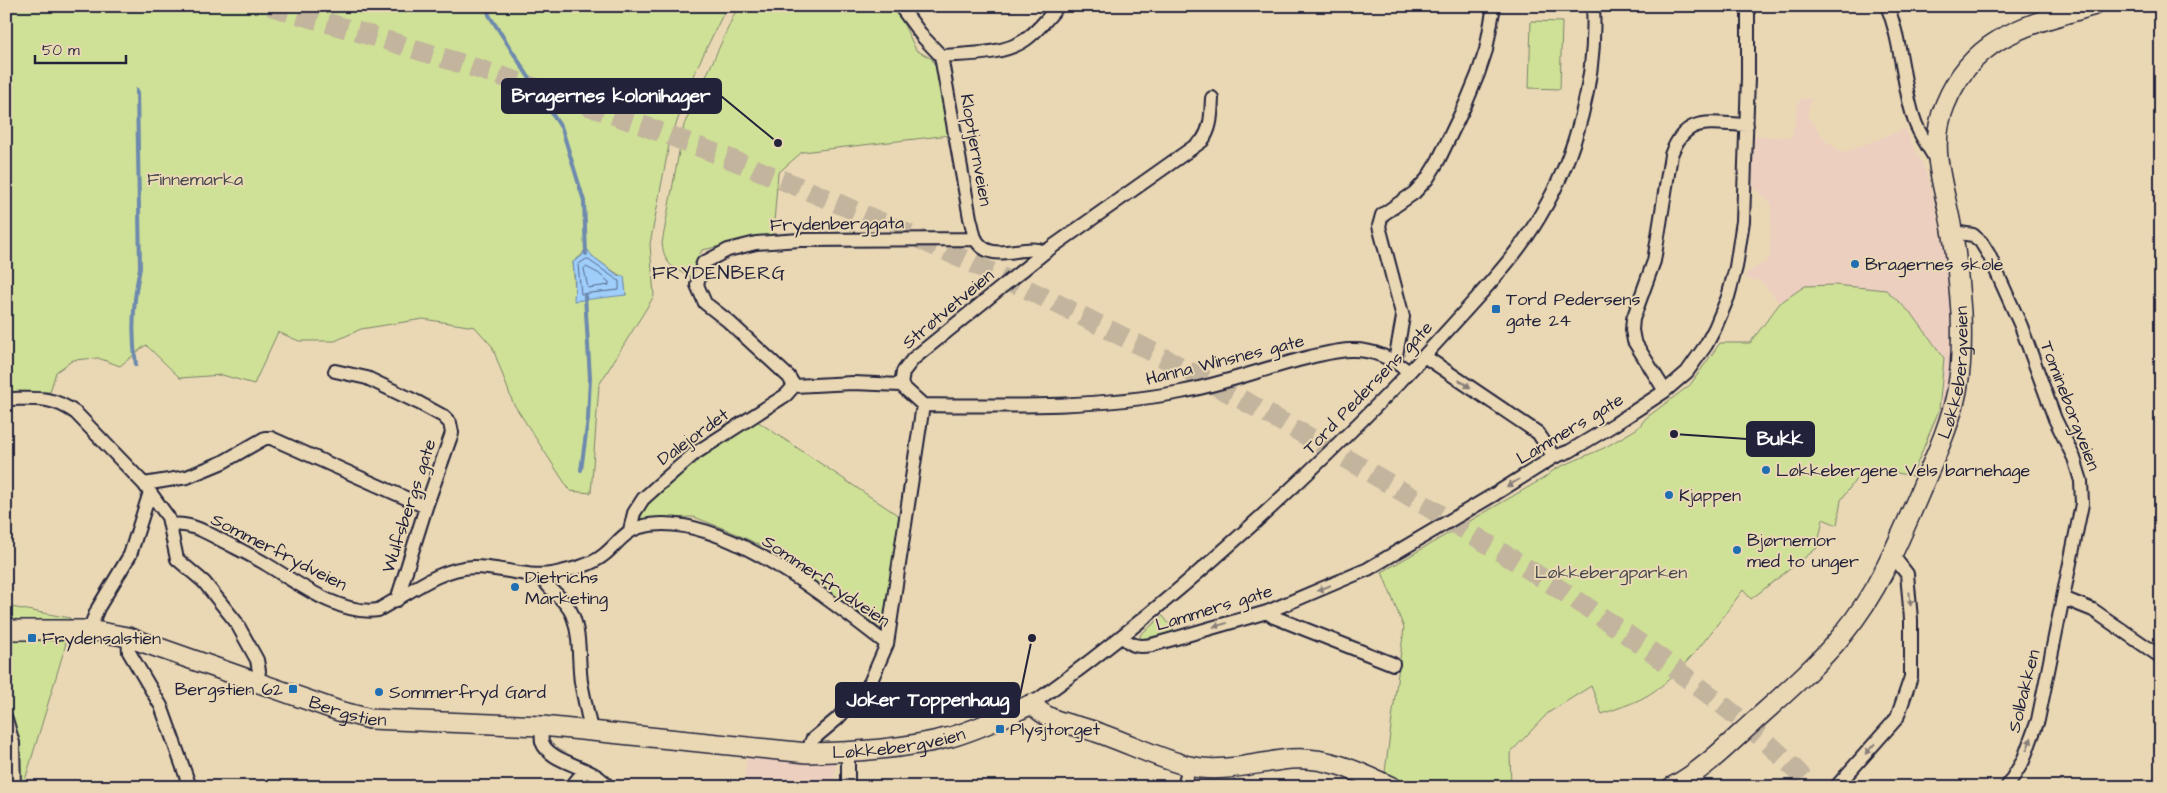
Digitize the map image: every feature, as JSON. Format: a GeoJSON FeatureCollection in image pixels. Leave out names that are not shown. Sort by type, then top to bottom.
{"type":"FeatureCollection","features":[{"type":"Feature","properties":{"kind":"main road","name":"Løkkebergveien"},"geometry":{"type":"LineString","coordinates":[[1672,787],[1698,770],[1726,746],[1794,684],[1844,634],[1873,591],[1893,556],[1942,441],[1957,390],[1961,316],[1958,272],[1953,232],[1937,161],[1939,123],[1945,104],[1963,71],[1981,51],[2012,31],[2092,6]]}},
{"type":"Feature","properties":{"kind":"main road","name":"Bergstien"},"geometry":{"type":"LineString","coordinates":[[6,630],[89,630],[128,637],[340,711],[370,719],[542,726],[619,734]]}},
{"type":"Feature","properties":{"kind":"main road","name":"Løkkebergveien"},"geometry":{"type":"LineString","coordinates":[[619,734],[807,753],[848,752],[904,747],[952,736],[990,723],[1032,704]]}},
{"type":"Feature","properties":{"kind":"main road"},"geometry":{"type":"LineString","coordinates":[[1032,704],[1041,714],[1051,719],[1094,731],[1189,766],[1234,767],[1292,759],[1330,761],[1392,787]]}},
{"type":"Feature","properties":{"kind":"street"},"geometry":{"type":"LineString","coordinates":[[900,6],[923,37],[941,56],[1010,47],[1025,40],[1058,6]]}},
{"type":"Feature","properties":{"kind":"street"},"geometry":{"type":"LineString","coordinates":[[1395,361],[1403,317],[1380,226],[1382,215],[1414,193],[1427,179],[1438,160],[1478,74],[1486,50],[1494,6]]}},
{"type":"Feature","properties":{"kind":"street","name":"Tord Pedersens gate"},"geometry":{"type":"LineString","coordinates":[[1032,704],[1086,665],[1183,586],[1317,466],[1409,372],[1517,253],[1542,214],[1580,123],[1591,72],[1594,28],[1593,6]]}},
{"type":"Feature","properties":{"kind":"street","name":"Lammers gate"},"geometry":{"type":"LineString","coordinates":[[1122,636],[1129,644],[1138,647],[1152,645],[1267,612],[1368,569],[1526,476],[1554,457],[1586,441],[1665,391],[1687,372],[1706,345],[1728,297],[1734,278],[1743,221],[1747,125],[1748,6]]}},
{"type":"Feature","properties":{"kind":"street"},"geometry":{"type":"LineString","coordinates":[[1887,6],[1898,42],[1907,94],[1914,121],[1937,161]]}},
{"type":"Feature","properties":{"kind":"street","name":"Kloptjernveien"},"geometry":{"type":"LineString","coordinates":[[941,56],[970,218],[976,238]]}},
{"type":"Feature","properties":{"kind":"street","name":"Strøtvetveien"},"geometry":{"type":"LineString","coordinates":[[901,385],[903,372],[913,359],[1045,252],[1202,141],[1211,123],[1212,98]]}},
{"type":"Feature","properties":{"kind":"street"},"geometry":{"type":"LineString","coordinates":[[1665,391],[1634,341],[1632,330],[1633,319],[1654,261],[1671,155],[1683,133],[1693,125],[1747,125]]}},
{"type":"Feature","properties":{"kind":"street","name":"Tomineborgveien"},"geometry":{"type":"LineString","coordinates":[[1953,232],[1973,235],[1981,242],[1989,255],[2021,326],[2055,419],[2074,458],[2081,481],[2082,504],[2064,598]]}},
{"type":"Feature","properties":{"kind":"street"},"geometry":{"type":"LineString","coordinates":[[976,238],[986,249],[996,253],[1036,248],[1045,252]]}},
{"type":"Feature","properties":{"kind":"street","name":"Frydenberggata"},"geometry":{"type":"LineString","coordinates":[[794,386],[789,377],[705,303],[697,285],[703,263],[728,250],[756,243],[800,240],[976,238]]}},
{"type":"Feature","properties":{"kind":"street","name":"Hanna Winsnes gate"},"geometry":{"type":"LineString","coordinates":[[923,405],[1008,406],[1133,400],[1184,391],[1325,353],[1351,350],[1381,354],[1395,361],[1409,372]]}},
{"type":"Feature","properties":{"kind":"street"},"geometry":{"type":"LineString","coordinates":[[1424,356],[1538,433],[1554,457]]}},
{"type":"Feature","properties":{"kind":"street","name":"Wulfsbergs gate"},"geometry":{"type":"LineString","coordinates":[[335,371],[367,378],[419,403],[442,416],[450,424],[452,433],[426,506],[397,600]]}},
{"type":"Feature","properties":{"kind":"street"},"geometry":{"type":"LineString","coordinates":[[794,386],[852,383],[901,385],[923,405],[887,644],[870,684],[837,719],[812,740],[807,753]]}},
{"type":"Feature","properties":{"kind":"street","name":"Dalejordet"},"geometry":{"type":"LineString","coordinates":[[630,530],[634,513],[643,499],[664,480],[694,454],[786,395],[794,386]]}},
{"type":"Feature","properties":{"kind":"street"},"geometry":{"type":"LineString","coordinates":[[6,399],[44,399],[63,404],[76,413],[147,488],[168,517],[177,559],[204,582],[236,622],[257,660],[259,671],[257,681]]}},
{"type":"Feature","properties":{"kind":"street"},"geometry":{"type":"LineString","coordinates":[[147,488],[187,477],[223,462],[265,438],[271,438],[426,506]]}},
{"type":"Feature","properties":{"kind":"street"},"geometry":{"type":"LineString","coordinates":[[89,630],[98,608],[130,555],[147,488]]}},
{"type":"Feature","properties":{"kind":"street","name":"Sommerfrydveien"},"geometry":{"type":"LineString","coordinates":[[171,525],[186,525],[205,532],[252,555],[332,602],[368,612],[378,610],[433,578],[456,569],[492,568],[540,576],[566,571],[593,562],[604,555],[630,530],[642,526],[682,526],[707,532],[752,551],[825,597],[887,644]]}},
{"type":"Feature","properties":{"kind":"street"},"geometry":{"type":"LineString","coordinates":[[1836,787],[1898,718],[1911,678],[1912,619],[1908,574],[1893,556]]}},
{"type":"Feature","properties":{"kind":"street"},"geometry":{"type":"LineString","coordinates":[[540,576],[544,584],[560,598],[572,613],[579,647],[581,681],[591,731]]}},
{"type":"Feature","properties":{"kind":"street"},"geometry":{"type":"LineString","coordinates":[[2064,598],[2094,610],[2161,657]]}},
{"type":"Feature","properties":{"kind":"street","name":"Solbakken"},"geometry":{"type":"LineString","coordinates":[[2007,787],[2023,761],[2038,720],[2064,598]]}},
{"type":"Feature","properties":{"kind":"street"},"geometry":{"type":"LineString","coordinates":[[1267,612],[1274,617],[1393,664]]}},
{"type":"Feature","properties":{"kind":"street"},"geometry":{"type":"LineString","coordinates":[[128,637],[129,652],[161,706],[190,787]]}},
{"type":"Feature","properties":{"kind":"street"},"geometry":{"type":"LineString","coordinates":[[6,719],[13,743],[14,787]]}},
{"type":"Feature","properties":{"kind":"street"},"geometry":{"type":"LineString","coordinates":[[542,726],[542,740],[550,753],[585,770],[605,782],[608,787]]}},
{"type":"Feature","properties":{"kind":"street"},"geometry":{"type":"LineString","coordinates":[[848,752],[848,787]]}},
{"type":"Feature","properties":{"kind":"street"},"geometry":{"type":"LineString","coordinates":[[1184,787],[1189,766]]}},
{"type":"Feature","properties":{"kind":"street"},"geometry":{"type":"LineString","coordinates":[[571,787],[585,770]]}},
{"type":"Feature","properties":{"kind":"shaded area","name":"Bragernes skole"},"geometry":{"type":"Polygon","coordinates":[[[1812,98],[1807,115],[1826,141],[1843,153],[1905,129],[1928,176],[1949,267],[1952,348],[1946,405],[1939,428],[1944,358],[1805,286],[1780,303],[1760,281],[1745,278],[1746,273],[1766,262],[1770,255],[1771,203],[1753,188],[1754,137],[1792,137],[1799,100],[1812,98]]]}},
{"type":"Feature","properties":{"kind":"shaded area"},"geometry":{"type":"Polygon","coordinates":[[[747,757],[837,761],[832,787],[743,787],[747,757]]]}},
{"type":"Feature","properties":{"kind":"green space","name":"Finnemarka"},"geometry":{"type":"Polygon","coordinates":[[[6,6],[727,6],[692,78],[669,145],[650,244],[654,296],[599,385],[591,493],[570,491],[513,403],[492,346],[475,327],[423,319],[361,329],[335,341],[299,341],[278,332],[254,384],[222,375],[180,378],[146,345],[120,366],[98,358],[73,360],[56,372],[50,392],[6,393],[6,6]],[[584,251],[573,262],[575,290],[626,295],[624,277],[584,251]]]}},
{"type":"Feature","properties":{"kind":"green space"},"geometry":{"type":"Polygon","coordinates":[[[738,6],[895,6],[916,50],[932,59],[942,81],[950,135],[802,152],[778,173],[773,235],[702,250],[695,263],[693,278],[676,269],[668,262],[662,243],[684,125],[738,6]]]}},
{"type":"Feature","properties":{"kind":"green space"},"geometry":{"type":"Polygon","coordinates":[[[1531,21],[1562,22],[1560,89],[1529,88],[1531,21]]]}},
{"type":"Feature","properties":{"kind":"green space","name":"Løkkebergparken"},"geometry":{"type":"Polygon","coordinates":[[[1835,285],[1886,290],[1913,315],[1944,358],[1939,410],[1912,476],[1878,469],[1859,475],[1841,500],[1837,525],[1823,519],[1817,548],[1751,599],[1743,590],[1684,665],[1656,690],[1641,699],[1602,714],[1591,686],[1548,713],[1510,753],[1511,787],[1409,787],[1385,772],[1404,628],[1382,572],[1544,478],[1555,469],[1604,448],[1638,428],[1646,418],[1690,385],[1720,343],[1750,343],[1780,303],[1805,286],[1835,285]]]}},
{"type":"Feature","properties":{"kind":"green space"},"geometry":{"type":"Polygon","coordinates":[[[757,421],[902,518],[885,631],[799,570],[785,557],[730,531],[694,517],[640,519],[647,506],[658,493],[674,479],[710,452],[757,421]]]}},
{"type":"Feature","properties":{"kind":"green space"},"geometry":{"type":"Polygon","coordinates":[[[6,606],[70,618],[65,647],[26,777],[17,787],[6,787],[6,606]]]}},
{"type":"Feature","properties":{"kind":"green space"},"geometry":{"type":"Polygon","coordinates":[[[1163,616],[1175,632],[1141,639],[1141,634],[1163,616]]]}},
{"type":"Feature","properties":{"kind":"water"},"geometry":{"type":"Polygon","coordinates":[[[588,250],[592,256],[619,276],[624,276],[626,295],[574,301],[575,281],[573,262],[582,256],[584,251],[588,250]]]}},
{"type":"Feature","properties":{"kind":"waterway"},"geometry":{"type":"LineString","coordinates":[[487,6],[489,15],[562,129],[584,201],[586,254]]}},
{"type":"Feature","properties":{"kind":"waterway"},"geometry":{"type":"LineString","coordinates":[[136,365],[134,317],[140,268],[137,90]]}},
{"type":"Feature","properties":{"kind":"waterway"},"geometry":{"type":"LineString","coordinates":[[581,470],[588,419],[590,378],[585,296]]}},
{"type":"Feature","properties":{"kind":"tunnel"},"geometry":{"type":"LineString","coordinates":[[270,6],[495,74],[628,120],[850,208],[1066,308],[1278,419],[1381,479],[1558,588],[1631,637],[1714,699],[1781,755],[1811,787]]}},
{"type":"Feature","properties":{"kind":"place","name":"Bragernes kolonihager"},"geometry":{"type":"Point","coordinates":[778,143]}},
{"type":"Feature","properties":{"kind":"place","name":"Bragernes skole"},"geometry":{"type":"Point","coordinates":[1855,264]}},
{"type":"Feature","properties":{"kind":"place","name":"Tord Pedersens gate 24"},"geometry":{"type":"Point","coordinates":[1496,309]}},
{"type":"Feature","properties":{"kind":"place","name":"Bukk"},"geometry":{"type":"Point","coordinates":[1674,434]}},
{"type":"Feature","properties":{"kind":"place","name":"Løkkebergene Vels barnehage"},"geometry":{"type":"Point","coordinates":[1766,470]}},
{"type":"Feature","properties":{"kind":"place","name":"Kjappen"},"geometry":{"type":"Point","coordinates":[1669,495]}},
{"type":"Feature","properties":{"kind":"place","name":"Bjørnemor med to unger"},"geometry":{"type":"Point","coordinates":[1737,550]}},
{"type":"Feature","properties":{"kind":"place","name":"Dietrichs Marketing"},"geometry":{"type":"Point","coordinates":[515,587]}},
{"type":"Feature","properties":{"kind":"place","name":"Frydensalstien"},"geometry":{"type":"Point","coordinates":[32,638]}},
{"type":"Feature","properties":{"kind":"place","name":"Joker Toppenhaug"},"geometry":{"type":"Point","coordinates":[1032,638]}},
{"type":"Feature","properties":{"kind":"place","name":"Bergstien 62"},"geometry":{"type":"Point","coordinates":[293,689]}},
{"type":"Feature","properties":{"kind":"place","name":"Sommerfryd Gård"},"geometry":{"type":"Point","coordinates":[379,692]}},
{"type":"Feature","properties":{"kind":"place","name":"Plysjtorget"},"geometry":{"type":"Point","coordinates":[1000,729]}},
{"type":"Feature","properties":{"kind":"district","name":"FRYDENBERG"},"geometry":{"type":"Point","coordinates":[719,273]}}]}
